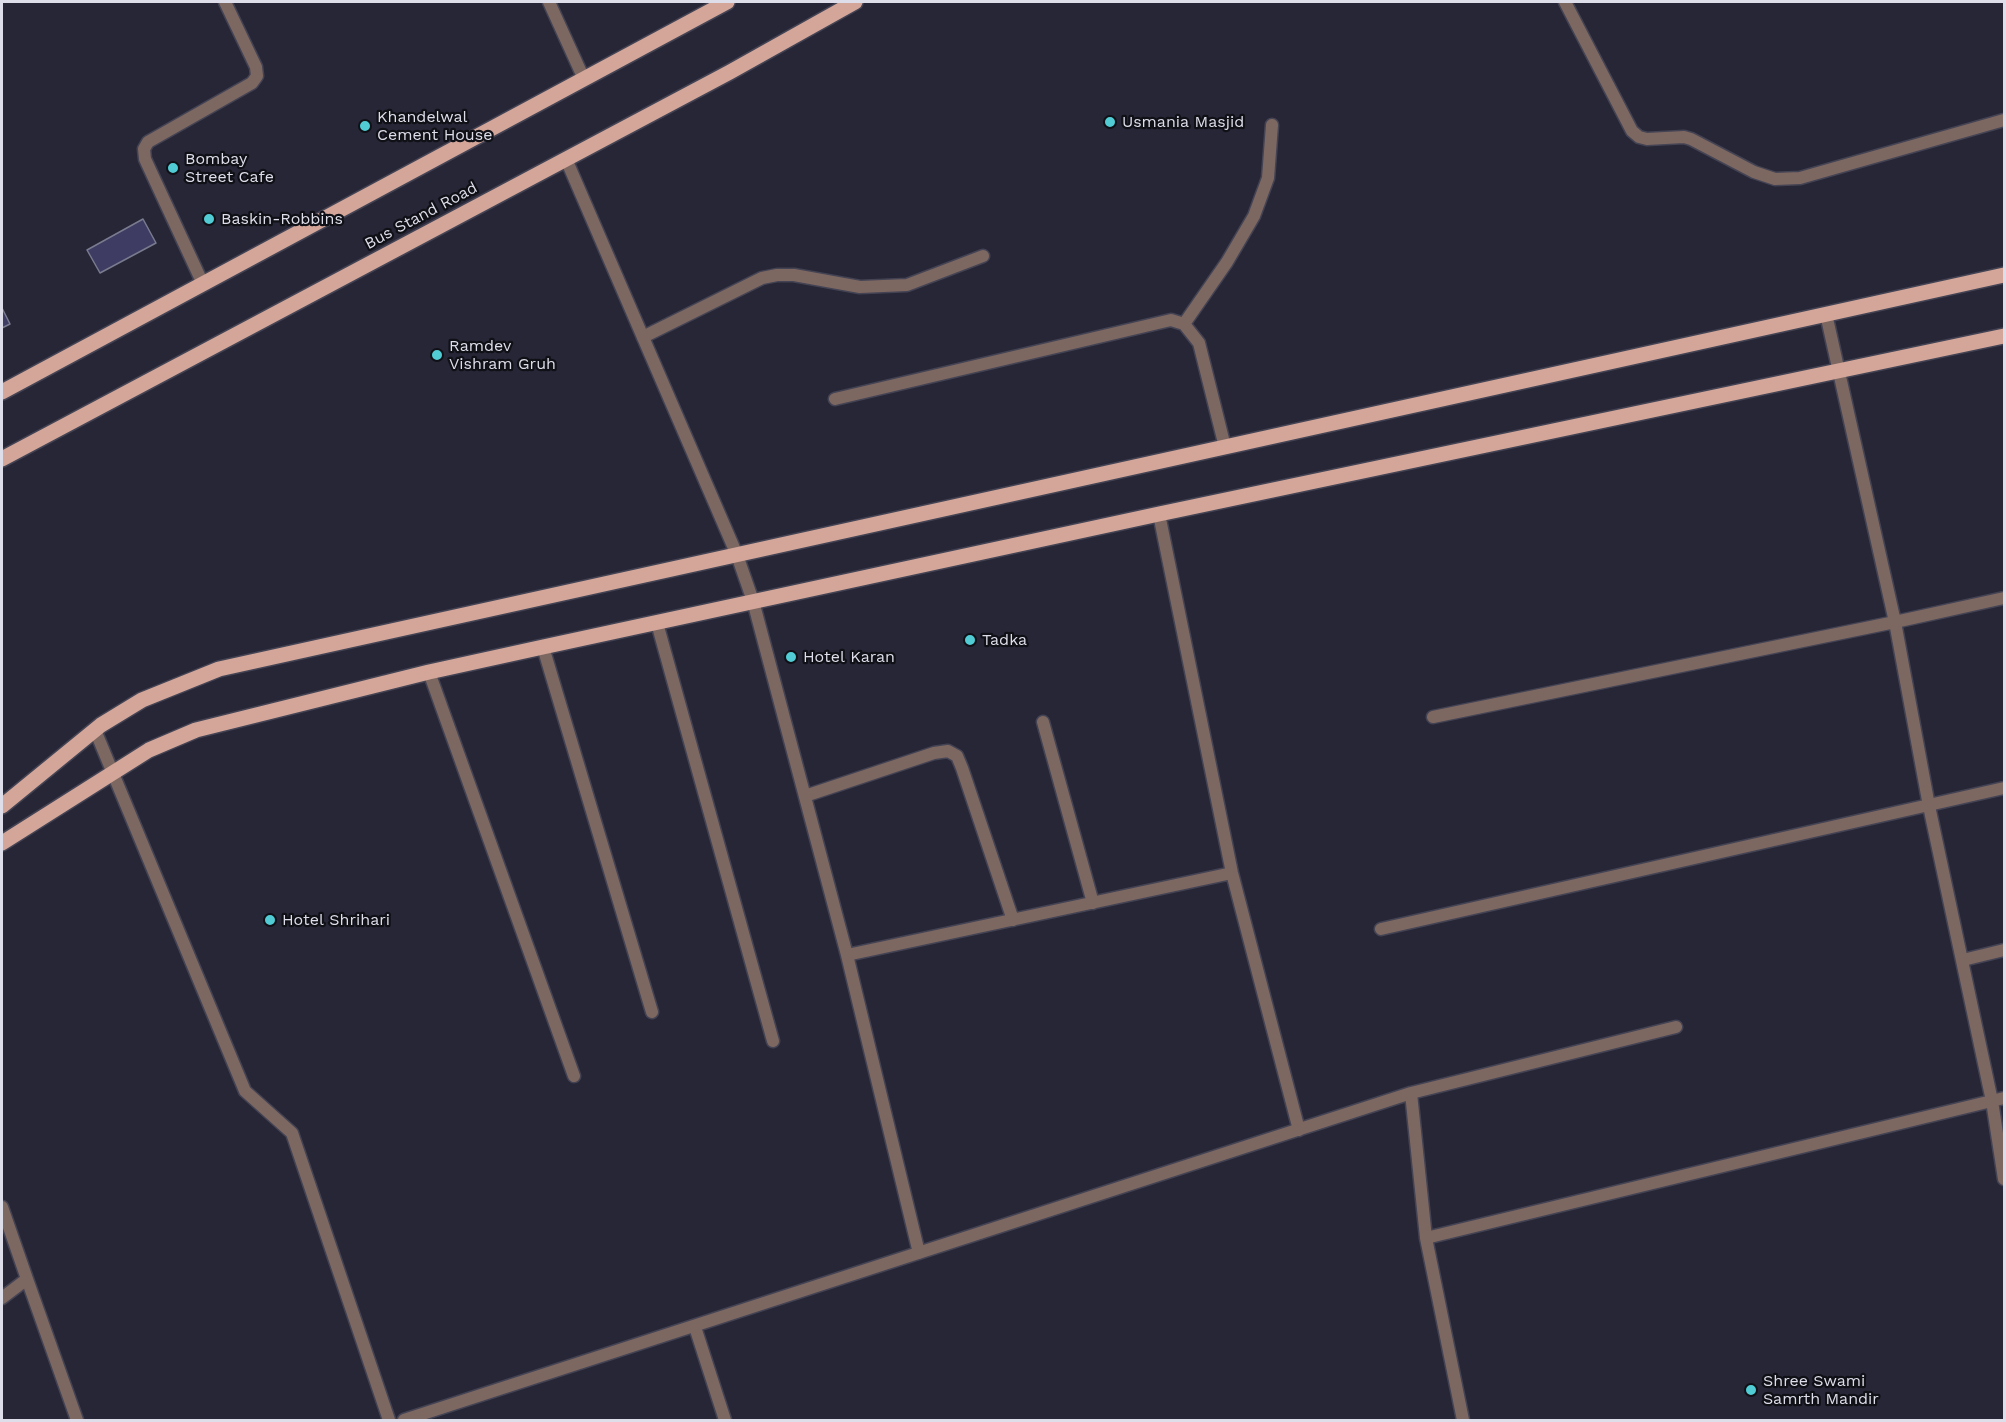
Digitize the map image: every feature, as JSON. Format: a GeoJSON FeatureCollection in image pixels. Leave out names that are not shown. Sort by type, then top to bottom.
{"type":"FeatureCollection","features":[{"type":"Feature","properties":{"kind":"main road"},"geometry":{"type":"LineString","coordinates":[[2,392],[727,2]]}},
{"type":"Feature","properties":{"kind":"main road","name":"Bus Stand Road"},"geometry":{"type":"LineString","coordinates":[[2,459],[730,72],[855,2]]}},
{"type":"Feature","properties":{"kind":"main road"},"geometry":{"type":"LineString","coordinates":[[2,806],[95,730],[142,700],[219,669],[2004,275]]}},
{"type":"Feature","properties":{"kind":"main road"},"geometry":{"type":"LineString","coordinates":[[2,843],[149,750],[196,730],[429,672],[753,601],[2004,336]]}},
{"type":"Feature","properties":{"kind":"street"},"geometry":{"type":"LineString","coordinates":[[203,284],[145,159],[144,149],[148,142],[252,83],[257,76],[256,67],[225,2]]}},
{"type":"Feature","properties":{"kind":"street"},"geometry":{"type":"LineString","coordinates":[[549,2],[584,79]]}},
{"type":"Feature","properties":{"kind":"street"},"geometry":{"type":"LineString","coordinates":[[1565,2],[1632,131],[1639,137],[1691,139],[1754,172],[1775,179],[1800,178],[2004,120]]}},
{"type":"Feature","properties":{"kind":"street"},"geometry":{"type":"LineString","coordinates":[[1184,324],[1227,262],[1254,216],[1268,178],[1272,125]]}},
{"type":"Feature","properties":{"kind":"street"},"geometry":{"type":"LineString","coordinates":[[566,159],[737,555],[753,601],[847,955],[919,1253]]}},
{"type":"Feature","properties":{"kind":"street"},"geometry":{"type":"LineString","coordinates":[[643,337],[762,278],[794,275],[860,288],[907,285],[982,256]]}},
{"type":"Feature","properties":{"kind":"street"},"geometry":{"type":"LineString","coordinates":[[1826,314],[1895,622],[1929,806],[1963,960],[1998,1099],[2004,1179]]}},
{"type":"Feature","properties":{"kind":"street"},"geometry":{"type":"LineString","coordinates":[[835,399],[1171,320],[1184,324],[1199,343],[1225,447]]}},
{"type":"Feature","properties":{"kind":"street"},"geometry":{"type":"LineString","coordinates":[[1159,514],[1232,873],[1299,1130]]}},
{"type":"Feature","properties":{"kind":"street"},"geometry":{"type":"LineString","coordinates":[[1433,717],[2004,598]]}},
{"type":"Feature","properties":{"kind":"street"},"geometry":{"type":"LineString","coordinates":[[657,623],[773,1041]]}},
{"type":"Feature","properties":{"kind":"street"},"geometry":{"type":"LineString","coordinates":[[543,647],[652,1012]]}},
{"type":"Feature","properties":{"kind":"street"},"geometry":{"type":"LineString","coordinates":[[429,672],[574,1076]]}},
{"type":"Feature","properties":{"kind":"street"},"geometry":{"type":"LineString","coordinates":[[1043,722],[1093,903]]}},
{"type":"Feature","properties":{"kind":"street"},"geometry":{"type":"LineString","coordinates":[[95,730],[245,1091],[292,1133],[389,1420]]}},
{"type":"Feature","properties":{"kind":"street"},"geometry":{"type":"LineString","coordinates":[[805,796],[934,753],[948,751],[957,756],[963,768],[1013,920]]}},
{"type":"Feature","properties":{"kind":"street"},"geometry":{"type":"LineString","coordinates":[[1381,929],[2004,788]]}},
{"type":"Feature","properties":{"kind":"street"},"geometry":{"type":"LineString","coordinates":[[847,955],[1232,873]]}},
{"type":"Feature","properties":{"kind":"street"},"geometry":{"type":"LineString","coordinates":[[1963,960],[2004,950]]}},
{"type":"Feature","properties":{"kind":"street"},"geometry":{"type":"LineString","coordinates":[[404,1420],[1411,1093],[1676,1027]]}},
{"type":"Feature","properties":{"kind":"street"},"geometry":{"type":"LineString","coordinates":[[1411,1093],[1426,1238],[1463,1420]]}},
{"type":"Feature","properties":{"kind":"street"},"geometry":{"type":"LineString","coordinates":[[1426,1238],[1998,1099]]}},
{"type":"Feature","properties":{"kind":"street"},"geometry":{"type":"LineString","coordinates":[[2,1207],[77,1420]]}},
{"type":"Feature","properties":{"kind":"street"},"geometry":{"type":"LineString","coordinates":[[2,1298],[27,1279]]}},
{"type":"Feature","properties":{"kind":"street"},"geometry":{"type":"LineString","coordinates":[[695,1327],[726,1420]]}},
{"type":"Feature","properties":{"kind":"building"},"geometry":{"type":"Polygon","coordinates":[[[143,219],[156,243],[100,273],[87,250],[143,219]]]}},
{"type":"Feature","properties":{"kind":"building"},"geometry":{"type":"Polygon","coordinates":[[[2,308],[10,324],[2,328],[2,308]]]}},
{"type":"Feature","properties":{"kind":"place","name":"Usmania Masjid"},"geometry":{"type":"Point","coordinates":[1110,122]}},
{"type":"Feature","properties":{"kind":"place","name":"Khandelwal Cement House"},"geometry":{"type":"Point","coordinates":[365,126]}},
{"type":"Feature","properties":{"kind":"place","name":"Bombay Street Cafe"},"geometry":{"type":"Point","coordinates":[173,168]}},
{"type":"Feature","properties":{"kind":"place","name":"Baskin-Robbins"},"geometry":{"type":"Point","coordinates":[209,219]}},
{"type":"Feature","properties":{"kind":"place","name":"Ramdev Vishram Gruh"},"geometry":{"type":"Point","coordinates":[437,355]}},
{"type":"Feature","properties":{"kind":"place","name":"Tadka"},"geometry":{"type":"Point","coordinates":[970,640]}},
{"type":"Feature","properties":{"kind":"place","name":"Hotel Karan"},"geometry":{"type":"Point","coordinates":[791,657]}},
{"type":"Feature","properties":{"kind":"place","name":"Hotel Shrihari"},"geometry":{"type":"Point","coordinates":[270,920]}},
{"type":"Feature","properties":{"kind":"place","name":"Shree Swami Samrth Mandir"},"geometry":{"type":"Point","coordinates":[1751,1390]}}]}
